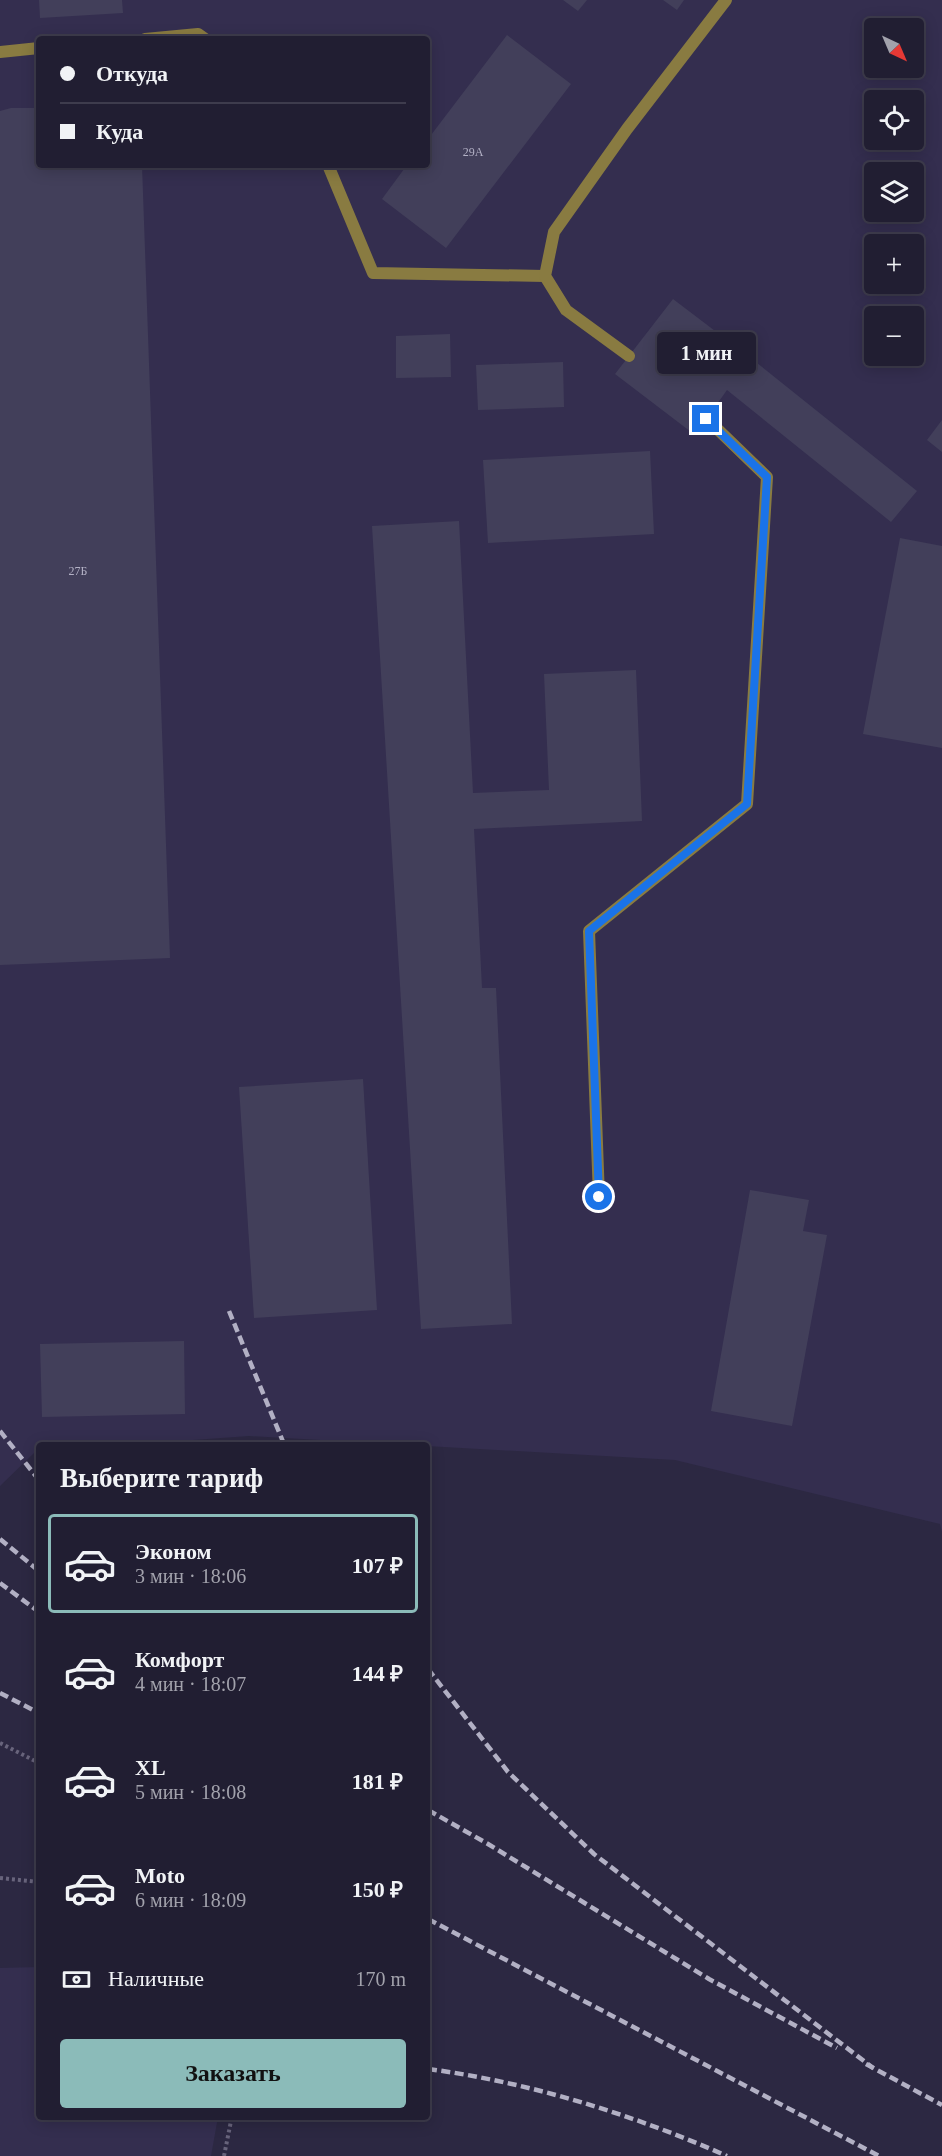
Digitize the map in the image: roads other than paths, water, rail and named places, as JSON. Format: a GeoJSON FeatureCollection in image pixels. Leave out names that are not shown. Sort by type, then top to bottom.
{"type":"FeatureCollection","features":[{"type":"Feature","properties":{"kind":"lane"},"geometry":{"type":"LineString","coordinates":[[629,356],[566,310],[545,276],[554,232],[627,129],[726,0]]}},
{"type":"Feature","properties":{"kind":"lane"},"geometry":{"type":"LineString","coordinates":[[177,36],[198,34],[201,36]]}},
{"type":"Feature","properties":{"kind":"lane"},"geometry":{"type":"LineString","coordinates":[[0,52],[36,48]]}},
{"type":"Feature","properties":{"kind":"lane"},"geometry":{"type":"LineString","coordinates":[[329,168],[373,273],[545,276]]}},
{"type":"Feature","properties":{"kind":"lane"},"geometry":{"type":"LineString","coordinates":[[599,1197],[589,931],[747,804],[767,477],[706,419]]}},
{"type":"Feature","properties":{"kind":"railway"},"geometry":{"type":"LineString","coordinates":[[229,1311],[283,1442]]}},
{"type":"Feature","properties":{"kind":"railway"},"geometry":{"type":"LineString","coordinates":[[0,1431],[36,1476]]}},
{"type":"Feature","properties":{"kind":"railway"},"geometry":{"type":"LineString","coordinates":[[0,1539],[36,1569]]}},
{"type":"Feature","properties":{"kind":"railway"},"geometry":{"type":"LineString","coordinates":[[0,1583],[36,1610]]}},
{"type":"Feature","properties":{"kind":"railway"},"geometry":{"type":"LineString","coordinates":[[430,1672],[508,1772],[594,1854],[873,2068]]}},
{"type":"Feature","properties":{"kind":"railway"},"geometry":{"type":"LineString","coordinates":[[0,1693],[36,1711]]}},
{"type":"Feature","properties":{"kind":"railway"},"geometry":{"type":"LineString","coordinates":[[430,1811],[709,1979],[837,2048]]}},
{"type":"Feature","properties":{"kind":"railway"},"geometry":{"type":"LineString","coordinates":[[430,1920],[879,2156]]}},
{"type":"Feature","properties":{"kind":"railway"},"geometry":{"type":"LineString","coordinates":[[866,2064],[942,2105]]}},
{"type":"Feature","properties":{"kind":"railway"},"geometry":{"type":"LineString","coordinates":[[430,2069],[504,2082],[580,2102],[655,2127],[727,2156]]}}]}
